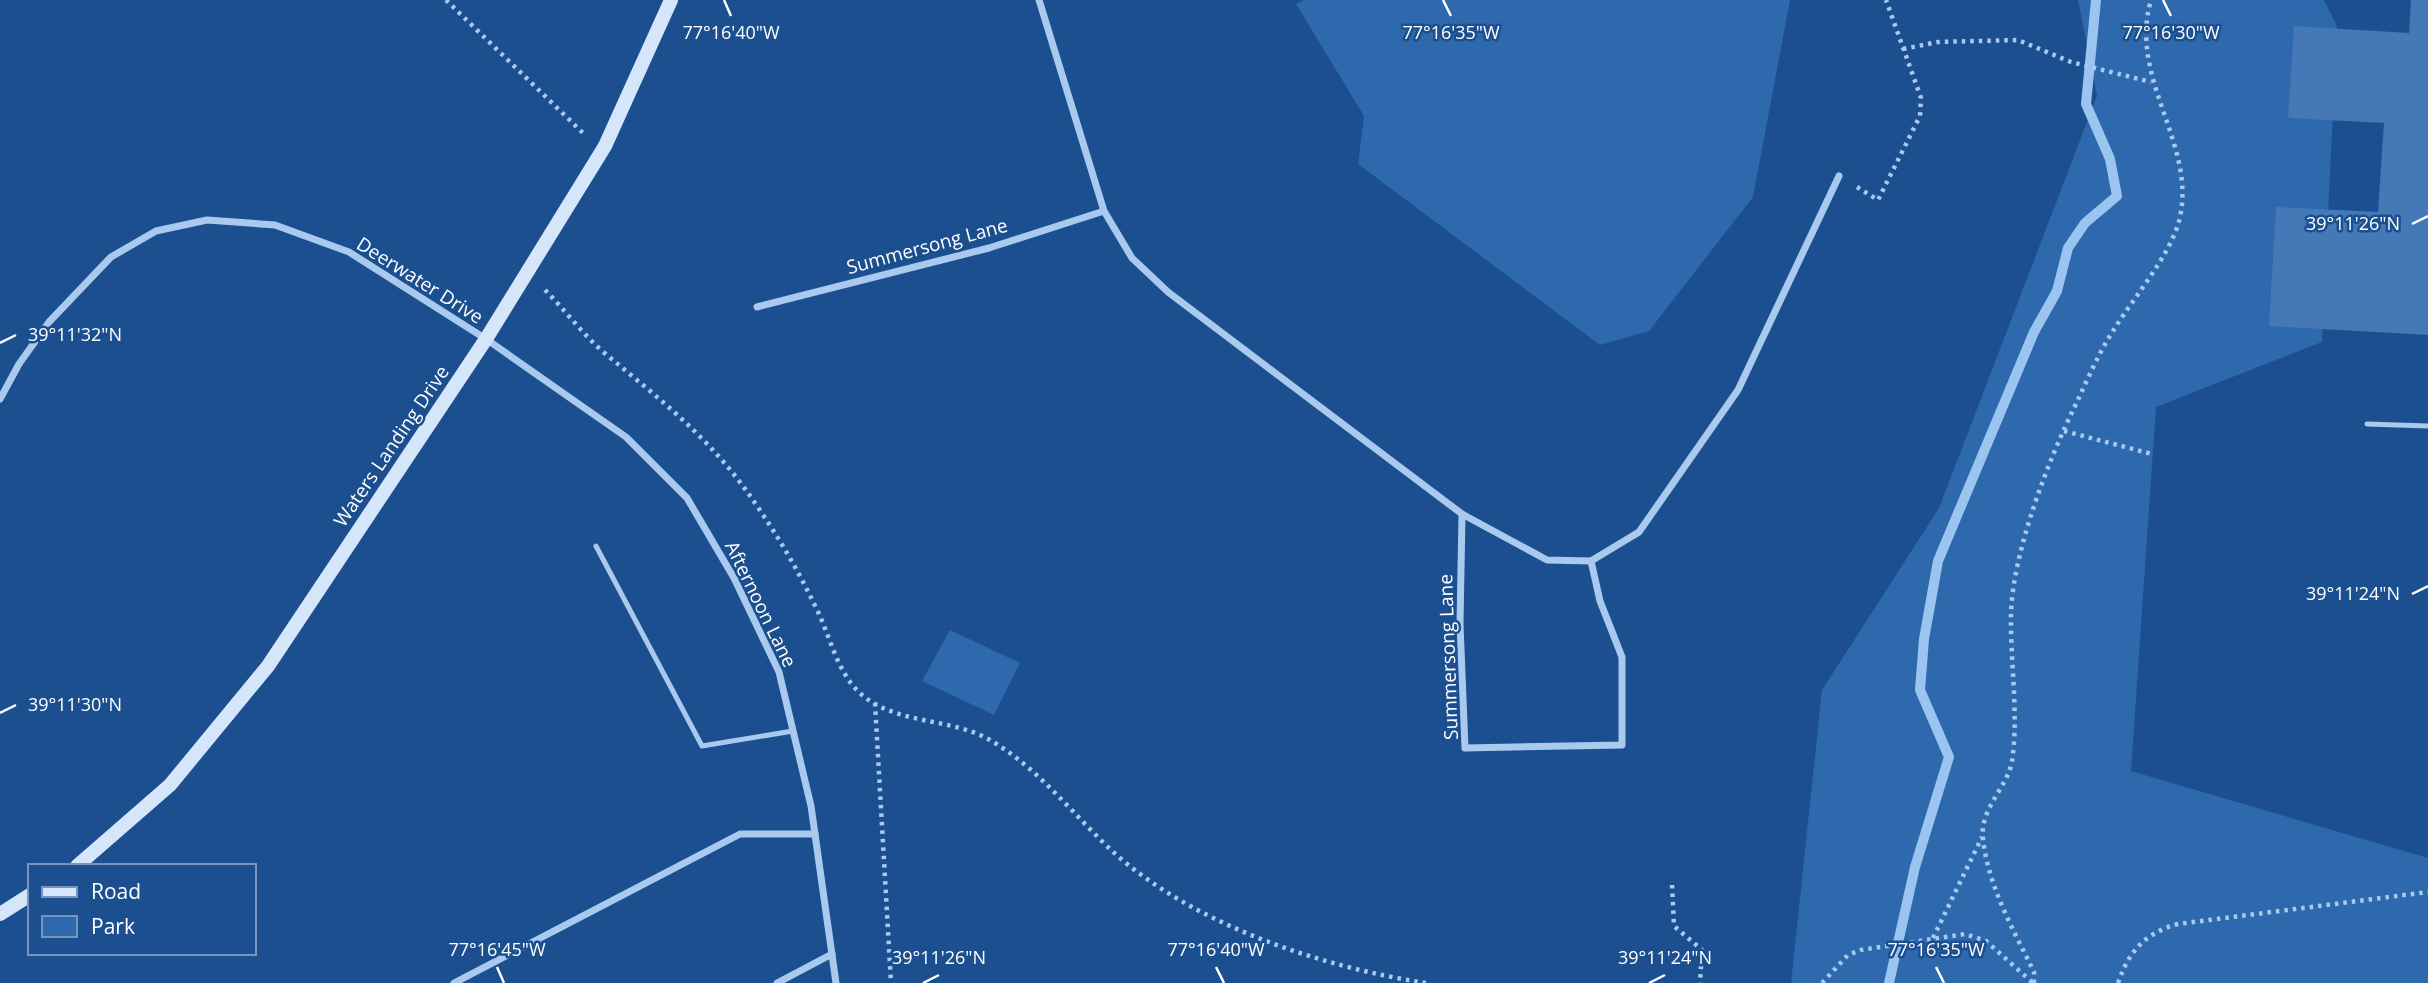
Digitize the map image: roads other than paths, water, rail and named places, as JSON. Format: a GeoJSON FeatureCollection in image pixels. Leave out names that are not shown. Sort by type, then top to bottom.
{"type":"FeatureCollection","features":[{"type":"Feature","properties":{"kind":"street","name":"Waters Landing Drive"},"geometry":{"type":"LineString","coordinates":[[79,864],[170,785],[268,666],[486,340],[605,146],[671,0]]}},
{"type":"Feature","properties":{"kind":"street"},"geometry":{"type":"LineString","coordinates":[[1039,0],[1104,211],[1132,258],[1168,292],[1462,514],[1547,560],[1591,561],[1639,532],[1738,390],[1839,176]]}},
{"type":"Feature","properties":{"kind":"street","name":"Summersong Lane"},"geometry":{"type":"LineString","coordinates":[[757,307],[989,248],[1104,211]]}},
{"type":"Feature","properties":{"kind":"street","name":"Deerwater Drive"},"geometry":{"type":"LineString","coordinates":[[0,399],[19,364],[49,322],[111,257],[156,231],[207,220],[275,225],[349,252],[486,340]]}},
{"type":"Feature","properties":{"kind":"street","name":"Afternoon Lane"},"geometry":{"type":"LineString","coordinates":[[486,340],[626,437],[687,498],[734,578],[779,672],[815,834],[836,983]]}},
{"type":"Feature","properties":{"kind":"street","name":"Summersong Lane"},"geometry":{"type":"LineString","coordinates":[[1462,514],[1460,624],[1465,748],[1622,745],[1622,657],[1600,601],[1591,561]]}},
{"type":"Feature","properties":{"kind":"street"},"geometry":{"type":"LineString","coordinates":[[454,983],[740,834],[815,834]]}},
{"type":"Feature","properties":{"kind":"street"},"geometry":{"type":"LineString","coordinates":[[0,914],[28,896]]}},
{"type":"Feature","properties":{"kind":"street"},"geometry":{"type":"LineString","coordinates":[[777,983],[832,954]]}},
{"type":"Feature","properties":{"kind":"lane"},"geometry":{"type":"LineString","coordinates":[[2367,424],[2428,426]]}},
{"type":"Feature","properties":{"kind":"lane"},"geometry":{"type":"LineString","coordinates":[[596,546],[702,746],[793,731]]}},
{"type":"Feature","properties":{"kind":"waterway"},"geometry":{"type":"LineString","coordinates":[[1889,983],[1915,867],[1949,757],[1920,690],[1924,639],[1938,561],[2034,332],[2057,291],[2068,248],[2085,223],[2117,196],[2110,159],[2086,104],[2096,0]]}}]}
